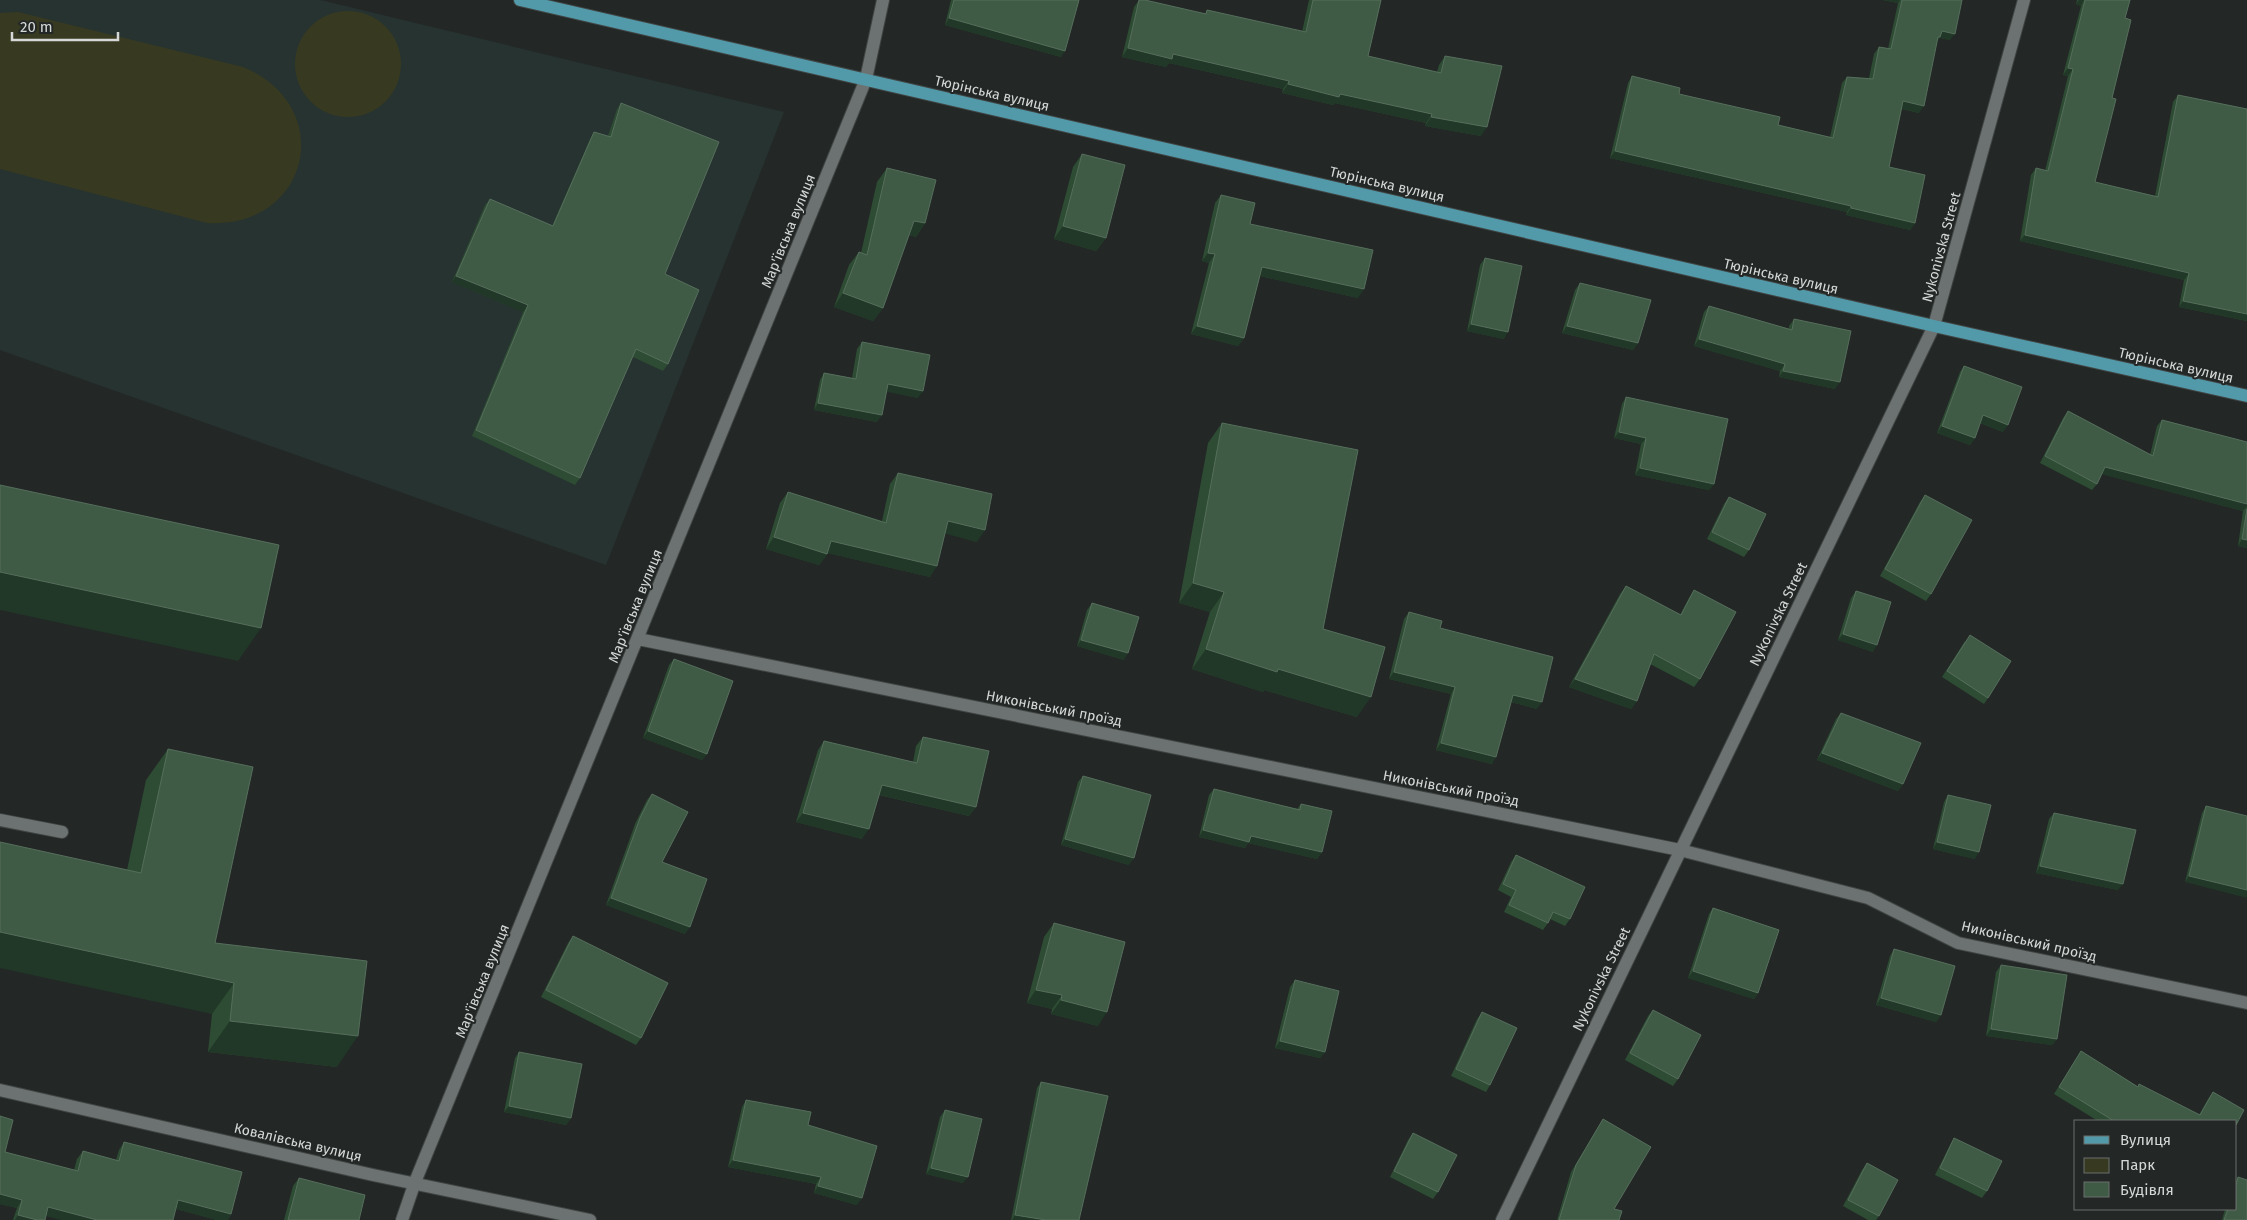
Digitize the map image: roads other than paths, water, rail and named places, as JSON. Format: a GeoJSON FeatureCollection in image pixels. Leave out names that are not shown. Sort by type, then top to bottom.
{"type":"FeatureCollection","features":[{"type":"Feature","properties":{"kind":"main road","name":"Тюрінська вулиця"},"geometry":{"type":"LineString","coordinates":[[520,0],[1934,326],[2247,396]]}},
{"type":"Feature","properties":{"kind":"street","name":"Мар'ївська вулиця"},"geometry":{"type":"LineString","coordinates":[[402,1220],[415,1182],[866,79],[883,0]]}},
{"type":"Feature","properties":{"kind":"street","name":"Nykonivska Street"},"geometry":{"type":"LineString","coordinates":[[1502,1220],[1934,326],[2024,0]]}},
{"type":"Feature","properties":{"kind":"street","name":"Никонівський проїзд"},"geometry":{"type":"LineString","coordinates":[[638,639],[1680,850],[1868,898],[1958,943],[2247,1003]]}},
{"type":"Feature","properties":{"kind":"street"},"geometry":{"type":"LineString","coordinates":[[0,820],[62,832]]}},
{"type":"Feature","properties":{"kind":"street","name":"Ковалівська вулиця"},"geometry":{"type":"LineString","coordinates":[[0,1090],[364,1173],[415,1182],[590,1220]]}}]}
